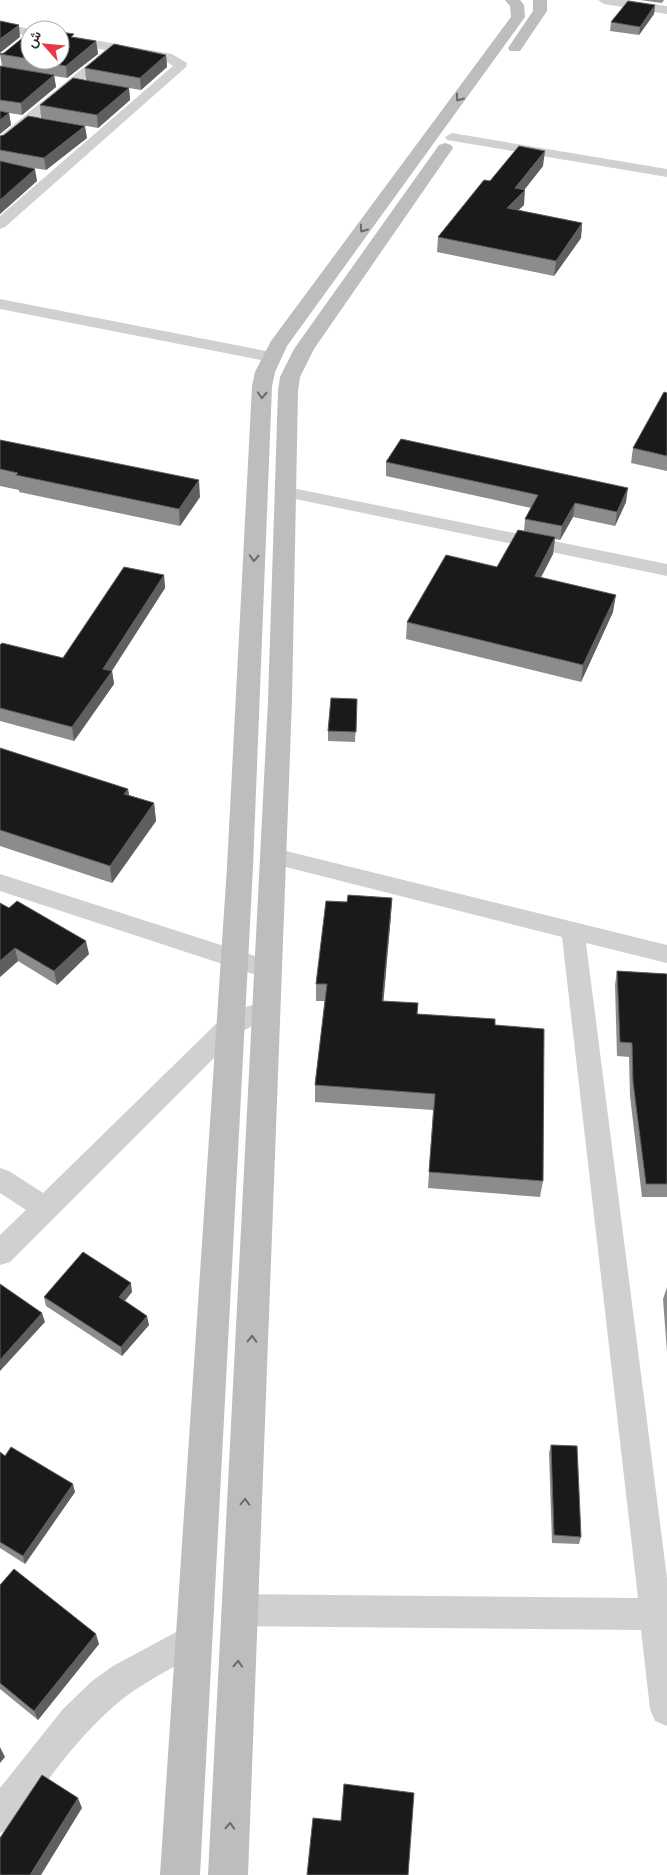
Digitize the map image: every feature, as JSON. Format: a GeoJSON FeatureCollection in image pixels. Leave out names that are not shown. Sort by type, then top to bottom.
{"type":"FeatureCollection","features":[{"type":"Feature","properties":{"kind":"main road"},"geometry":{"type":"LineString","coordinates":[[180,1875],[241,857],[262,386],[271,357],[287,332],[518,17],[517,5],[512,0]]}},
{"type":"Feature","properties":{"kind":"main road"},"geometry":{"type":"LineString","coordinates":[[228,1875],[274,856],[287,492],[288,391],[290,377],[296,362],[538,16],[540,0]]}},
{"type":"Feature","properties":{"kind":"street"},"geometry":{"type":"LineString","coordinates":[[604,0],[667,10]]}},
{"type":"Feature","properties":{"kind":"street"},"geometry":{"type":"LineString","coordinates":[[0,27],[20,35]]}},
{"type":"Feature","properties":{"kind":"street"},"geometry":{"type":"LineString","coordinates":[[1,221],[102,135],[179,67],[180,63],[167,57],[70,40]]}},
{"type":"Feature","properties":{"kind":"street"},"geometry":{"type":"LineString","coordinates":[[0,143],[115,48]]}},
{"type":"Feature","properties":{"kind":"street"},"geometry":{"type":"LineString","coordinates":[[54,81],[90,87]]}},
{"type":"Feature","properties":{"kind":"street"},"geometry":{"type":"LineString","coordinates":[[126,94],[144,97]]}},
{"type":"Feature","properties":{"kind":"street"},"geometry":{"type":"LineString","coordinates":[[9,118],[45,125]]}},
{"type":"Feature","properties":{"kind":"street"},"geometry":{"type":"LineString","coordinates":[[83,131],[102,135]]}},
{"type":"Feature","properties":{"kind":"street"},"geometry":{"type":"LineString","coordinates":[[452,137],[667,173]]}},
{"type":"Feature","properties":{"kind":"street"},"geometry":{"type":"LineString","coordinates":[[35,174],[52,178]]}},
{"type":"Feature","properties":{"kind":"street"},"geometry":{"type":"LineString","coordinates":[[0,304],[271,357]]}},
{"type":"Feature","properties":{"kind":"street"},"geometry":{"type":"LineString","coordinates":[[287,492],[667,570]]}},
{"type":"Feature","properties":{"kind":"street"},"geometry":{"type":"LineString","coordinates":[[274,856],[667,954]]}},
{"type":"Feature","properties":{"kind":"street"},"geometry":{"type":"LineString","coordinates":[[0,882],[268,970]]}},
{"type":"Feature","properties":{"kind":"street"},"geometry":{"type":"LineString","coordinates":[[574,930],[662,1614],[667,1709]]}},
{"type":"Feature","properties":{"kind":"street"},"geometry":{"type":"LineString","coordinates":[[0,1252],[230,1026],[251,1015],[266,1011]]}},
{"type":"Feature","properties":{"kind":"street"},"geometry":{"type":"LineString","coordinates":[[0,1179],[45,1208]]}},
{"type":"Feature","properties":{"kind":"street"},"geometry":{"type":"LineString","coordinates":[[241,1610],[662,1614]]}},
{"type":"Feature","properties":{"kind":"street"},"geometry":{"type":"LineString","coordinates":[[0,1816],[87,1708],[124,1678],[193,1639]]}},
{"type":"Feature","properties":{"kind":"building"},"geometry":{"type":"Polygon","coordinates":[[[628,1],[655,5],[640,27],[611,22],[628,1]]]}},
{"type":"Feature","properties":{"kind":"building"},"geometry":{"type":"Polygon","coordinates":[[[0,21],[19,25],[0,39],[0,21]]]}},
{"type":"Feature","properties":{"kind":"building"},"geometry":{"type":"Polygon","coordinates":[[[70,33],[74,34],[71,37],[96,41],[70,63],[70,33]]]}},
{"type":"Feature","properties":{"kind":"building"},"geometry":{"type":"Polygon","coordinates":[[[20,40],[20,57],[0,54],[20,40]]]}},
{"type":"Feature","properties":{"kind":"building"},"geometry":{"type":"Polygon","coordinates":[[[114,44],[166,55],[140,78],[85,68],[114,44]]]}},
{"type":"Feature","properties":{"kind":"building"},"geometry":{"type":"Polygon","coordinates":[[[0,66],[54,75],[21,103],[0,100],[0,66]]]}},
{"type":"Feature","properties":{"kind":"building"},"geometry":{"type":"Polygon","coordinates":[[[73,78],[129,88],[97,115],[40,105],[73,78]]]}},
{"type":"Feature","properties":{"kind":"building"},"geometry":{"type":"Polygon","coordinates":[[[0,111],[9,113],[0,120],[0,111]]]}},
{"type":"Feature","properties":{"kind":"building"},"geometry":{"type":"Polygon","coordinates":[[[28,116],[85,126],[44,158],[0,150],[0,136],[4,135],[28,116]]]}},
{"type":"Feature","properties":{"kind":"building"},"geometry":{"type":"Polygon","coordinates":[[[519,146],[545,151],[515,188],[525,190],[507,208],[582,223],[556,261],[438,237],[484,180],[490,181],[519,146]]]}},
{"type":"Feature","properties":{"kind":"building"},"geometry":{"type":"Polygon","coordinates":[[[0,161],[35,169],[0,200],[0,161]]]}},
{"type":"Feature","properties":{"kind":"building"},"geometry":{"type":"Polygon","coordinates":[[[664,392],[667,393],[667,456],[633,448],[664,392]]]}},
{"type":"Feature","properties":{"kind":"building"},"geometry":{"type":"Polygon","coordinates":[[[401,439],[628,488],[617,512],[575,503],[562,526],[525,519],[538,495],[386,462],[401,439]]]}},
{"type":"Feature","properties":{"kind":"building"},"geometry":{"type":"Polygon","coordinates":[[[0,440],[199,480],[179,509],[16,475],[18,473],[0,469],[0,440]]]}},
{"type":"Feature","properties":{"kind":"building"},"geometry":{"type":"Polygon","coordinates":[[[518,530],[555,537],[535,576],[616,595],[583,665],[407,622],[446,555],[497,567],[518,530]]]}},
{"type":"Feature","properties":{"kind":"building"},"geometry":{"type":"Polygon","coordinates":[[[124,567],[164,575],[103,669],[112,671],[72,727],[0,708],[0,645],[2,643],[63,658],[124,567]]]}},
{"type":"Feature","properties":{"kind":"building"},"geometry":{"type":"Polygon","coordinates":[[[331,698],[357,699],[356,732],[328,731],[331,698]]]}},
{"type":"Feature","properties":{"kind":"building"},"geometry":{"type":"Polygon","coordinates":[[[0,748],[128,789],[124,794],[154,803],[110,866],[0,830],[0,748]]]}},
{"type":"Feature","properties":{"kind":"building"},"geometry":{"type":"Polygon","coordinates":[[[348,895],[392,898],[382,1001],[418,1003],[417,1014],[495,1019],[495,1025],[544,1029],[543,1181],[429,1172],[435,1094],[315,1085],[327,984],[316,984],[326,901],[347,902],[348,895]]]}},
{"type":"Feature","properties":{"kind":"building"},"geometry":{"type":"Polygon","coordinates":[[[17,901],[86,941],[54,971],[15,948],[0,961],[0,903],[9,908],[17,901]]]}},
{"type":"Feature","properties":{"kind":"building"},"geometry":{"type":"Polygon","coordinates":[[[617,971],[667,974],[667,1184],[646,1184],[633,1082],[632,1043],[620,1042],[617,971]]]}},
{"type":"Feature","properties":{"kind":"building"},"geometry":{"type":"Polygon","coordinates":[[[83,1252],[131,1283],[119,1297],[147,1316],[121,1347],[44,1297],[83,1252]]]}},
{"type":"Feature","properties":{"kind":"building"},"geometry":{"type":"Polygon","coordinates":[[[0,1284],[42,1313],[0,1360],[0,1284]]]}},
{"type":"Feature","properties":{"kind":"building"},"geometry":{"type":"Polygon","coordinates":[[[551,1445],[577,1446],[581,1537],[554,1535],[551,1445]]]}},
{"type":"Feature","properties":{"kind":"building"},"geometry":{"type":"Polygon","coordinates":[[[11,1447],[73,1484],[23,1556],[0,1542],[0,1452],[5,1456],[11,1447]]]}},
{"type":"Feature","properties":{"kind":"building"},"geometry":{"type":"Polygon","coordinates":[[[14,1569],[96,1634],[34,1711],[0,1683],[0,1585],[14,1569]]]}},
{"type":"Feature","properties":{"kind":"building"},"geometry":{"type":"Polygon","coordinates":[[[42,1775],[78,1798],[30,1875],[0,1875],[0,1838],[42,1775]]]}},
{"type":"Feature","properties":{"kind":"building"},"geometry":{"type":"Polygon","coordinates":[[[344,1784],[414,1793],[408,1875],[307,1875],[313,1818],[341,1821],[344,1784]]]}}]}
